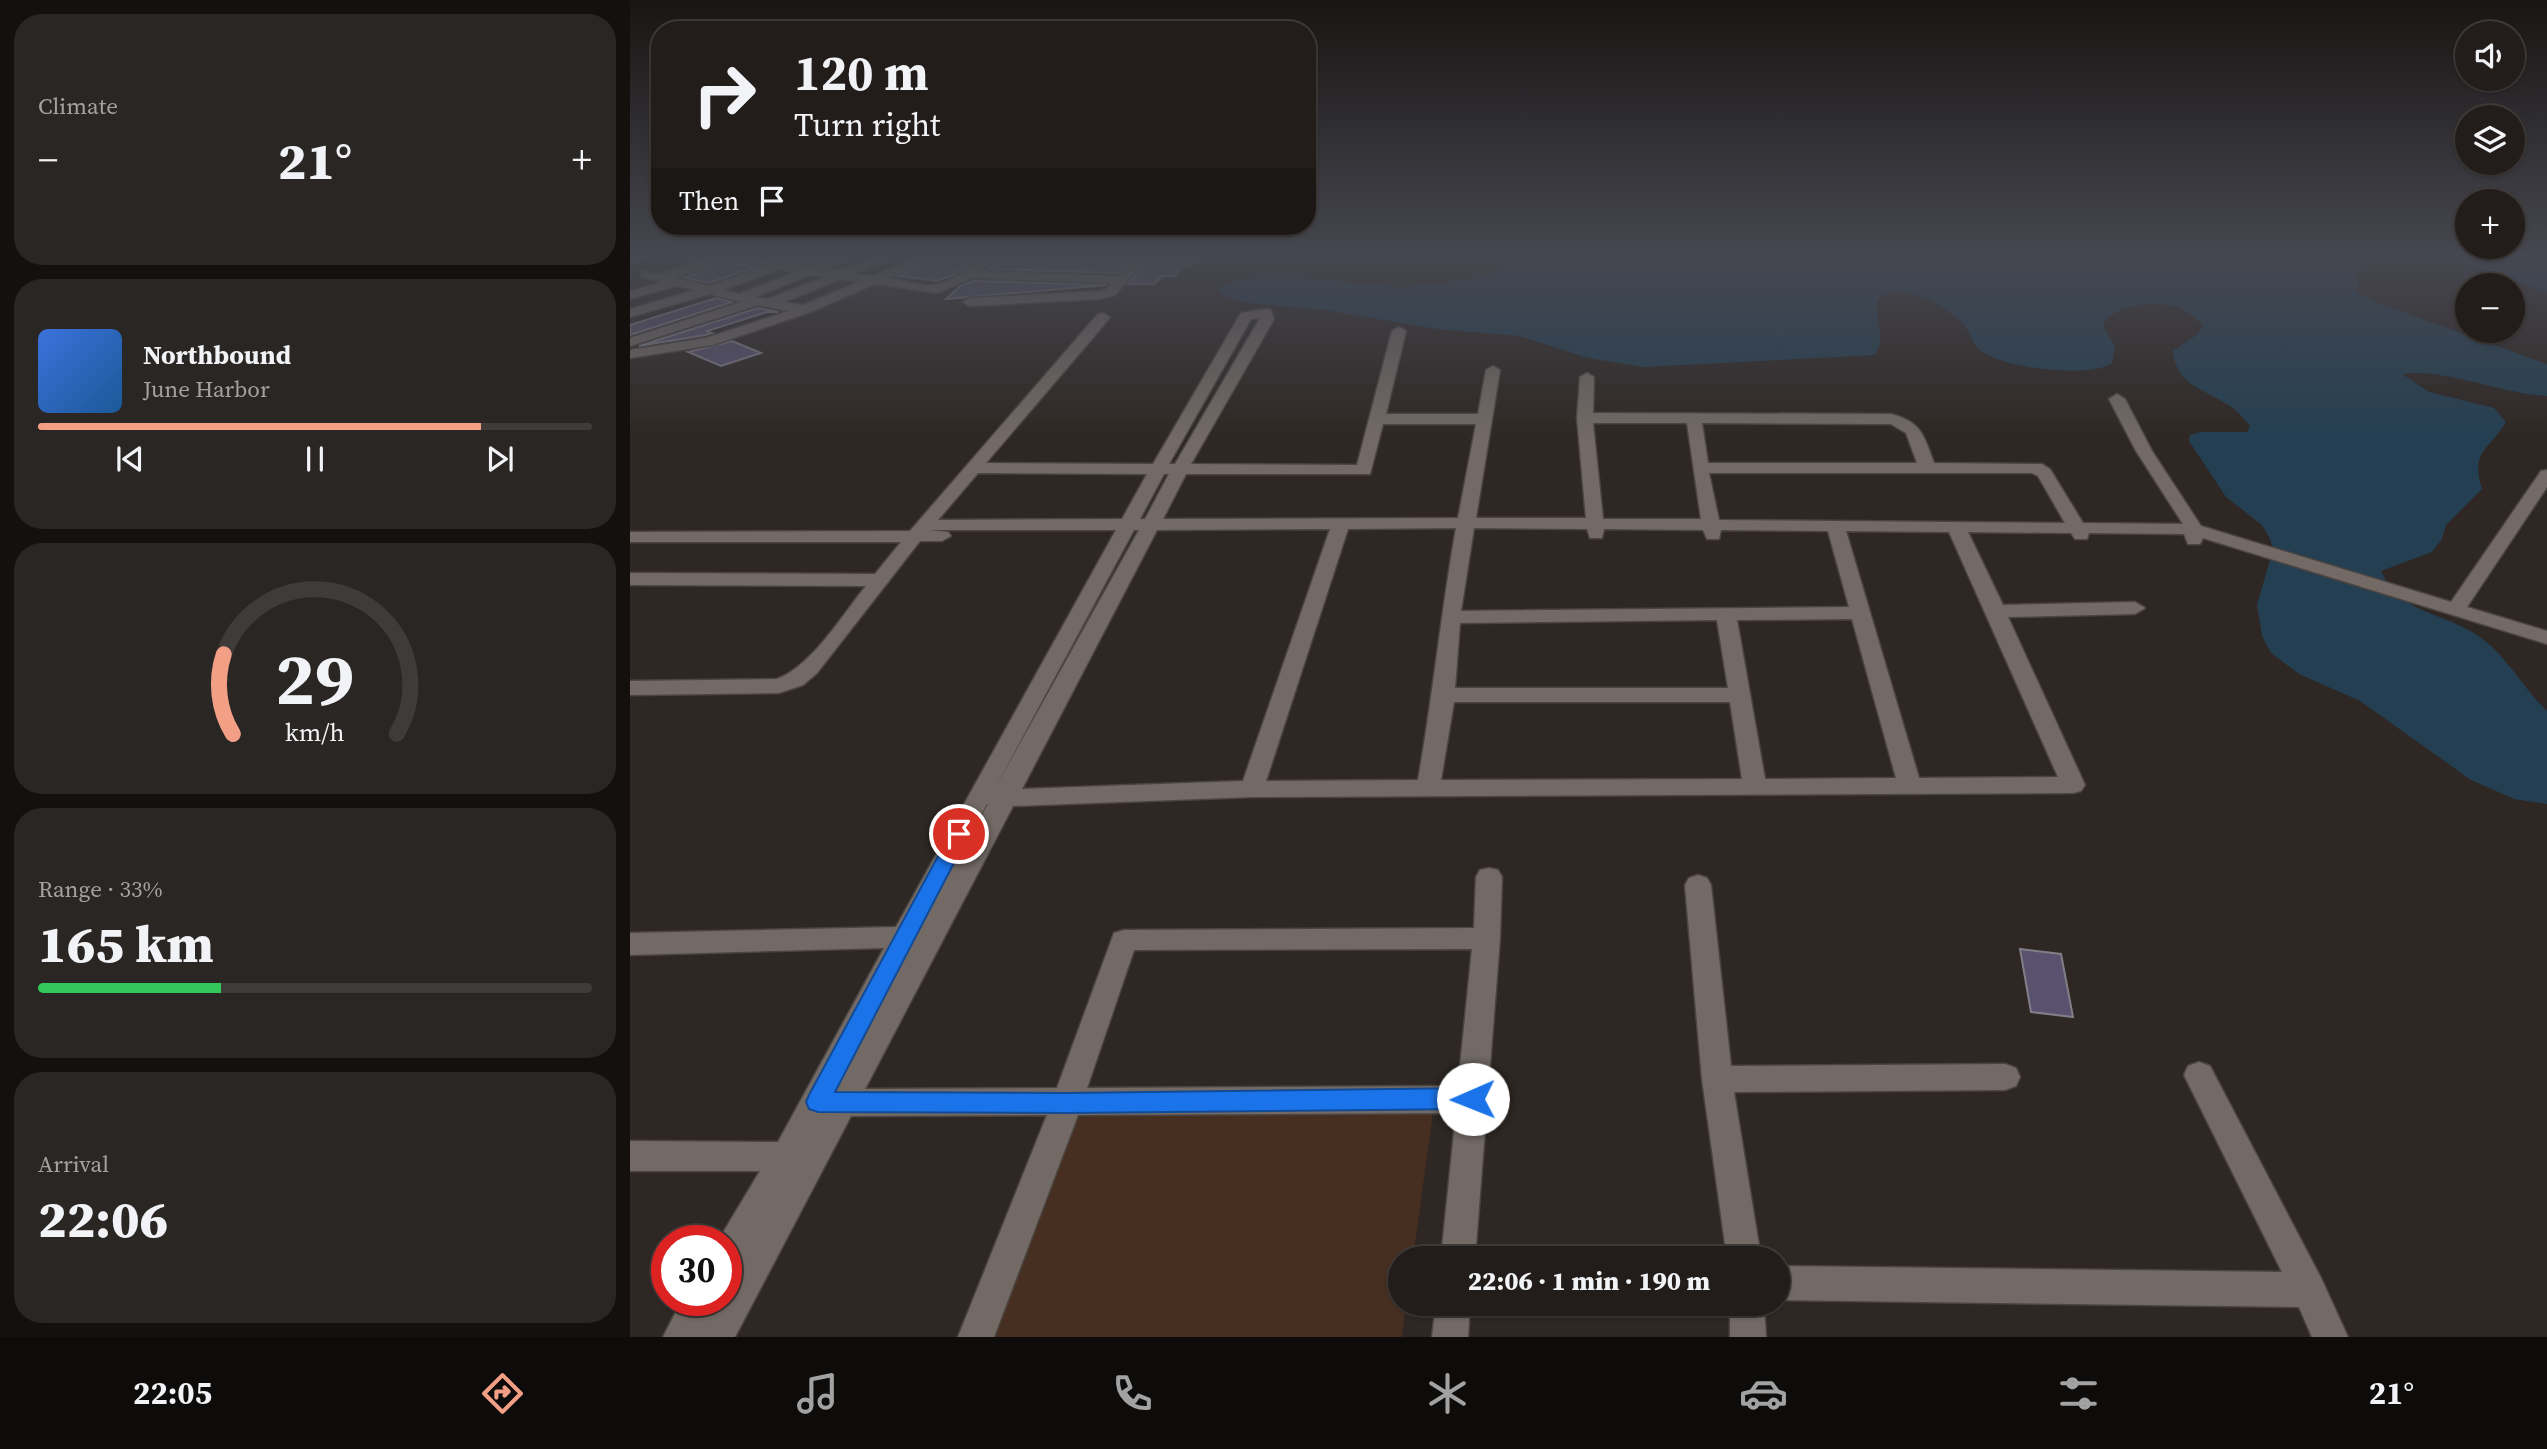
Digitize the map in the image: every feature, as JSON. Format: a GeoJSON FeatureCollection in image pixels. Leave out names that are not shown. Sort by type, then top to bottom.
{"type":"FeatureCollection","features":[{"type":"Feature","properties":{"kind":"street"},"geometry":{"type":"LineString","coordinates":[[630,342],[715,316]]}},
{"type":"Feature","properties":{"kind":"street"},"geometry":{"type":"LineString","coordinates":[[630,354],[708,342],[784,316]]}},
{"type":"Feature","properties":{"kind":"street"},"geometry":{"type":"LineString","coordinates":[[716,1337],[799,1157],[1138,530],[1246,316]]}},
{"type":"Feature","properties":{"kind":"street"},"geometry":{"type":"LineString","coordinates":[[1170,468],[1267,316]]}},
{"type":"Feature","properties":{"kind":"street"},"geometry":{"type":"LineString","coordinates":[[630,688],[756,688],[787,683],[810,669],[920,530],[1103,317]]}},
{"type":"Feature","properties":{"kind":"street"},"geometry":{"type":"LineString","coordinates":[[973,468],[1364,470],[1399,331]]}},
{"type":"Feature","properties":{"kind":"street"},"geometry":{"type":"LineString","coordinates":[[1428,788],[1444,695],[1450,617],[1493,370]]}},
{"type":"Feature","properties":{"kind":"street"},"geometry":{"type":"LineString","coordinates":[[1587,377],[1585,418],[1596,529]]}},
{"type":"Feature","properties":{"kind":"street"},"geometry":{"type":"LineString","coordinates":[[2117,399],[2144,451],[2190,521],[2193,534]]}},
{"type":"Feature","properties":{"kind":"street"},"geometry":{"type":"LineString","coordinates":[[1585,418],[1905,421],[1911,425],[1927,467]]}},
{"type":"Feature","properties":{"kind":"street"},"geometry":{"type":"LineString","coordinates":[[1694,418],[1712,530]]}},
{"type":"Feature","properties":{"kind":"street"},"geometry":{"type":"LineString","coordinates":[[1377,419],[1484,419]]}},
{"type":"Feature","properties":{"kind":"street"},"geometry":{"type":"LineString","coordinates":[[1700,468],[2036,468],[2045,473],[2079,532]]}},
{"type":"Feature","properties":{"kind":"street"},"geometry":{"type":"LineString","coordinates":[[2456,609],[2547,475]]}},
{"type":"Feature","properties":{"kind":"street"},"geometry":{"type":"LineString","coordinates":[[1252,789],[1340,528]]}},
{"type":"Feature","properties":{"kind":"street"},"geometry":{"type":"LineString","coordinates":[[630,537],[920,530],[1340,528],[2193,534],[2260,550],[2547,638]]}},
{"type":"Feature","properties":{"kind":"street"},"geometry":{"type":"LineString","coordinates":[[1837,531],[1910,786]]}},
{"type":"Feature","properties":{"kind":"street"},"geometry":{"type":"LineString","coordinates":[[992,798],[1252,789],[2073,785],[1959,532]]}},
{"type":"Feature","properties":{"kind":"street"},"geometry":{"type":"LineString","coordinates":[[630,579],[880,580]]}},
{"type":"Feature","properties":{"kind":"street"},"geometry":{"type":"LineString","coordinates":[[1996,611],[2135,608]]}},
{"type":"Feature","properties":{"kind":"street"},"geometry":{"type":"LineString","coordinates":[[1726,613],[1755,787]]}},
{"type":"Feature","properties":{"kind":"street"},"geometry":{"type":"LineString","coordinates":[[1450,617],[1861,613]]}},
{"type":"Feature","properties":{"kind":"street"},"geometry":{"type":"LineString","coordinates":[[1444,695],[1740,695]]}},
{"type":"Feature","properties":{"kind":"street"},"geometry":{"type":"LineString","coordinates":[[1459,1246],[1487,938],[1489,877]]}},
{"type":"Feature","properties":{"kind":"street"},"geometry":{"type":"LineString","coordinates":[[1698,884],[1717,1079],[1743,1246]]}},
{"type":"Feature","properties":{"kind":"street"},"geometry":{"type":"LineString","coordinates":[[630,944],[917,937]]}},
{"type":"Feature","properties":{"kind":"street"},"geometry":{"type":"LineString","coordinates":[[976,1337],[1067,1103],[1124,940],[1487,938]]}},
{"type":"Feature","properties":{"kind":"street"},"geometry":{"type":"LineString","coordinates":[[2199,1075],[2309,1290],[2330,1337]]}},
{"type":"Feature","properties":{"kind":"street"},"geometry":{"type":"LineString","coordinates":[[1717,1079],[2005,1077]]}},
{"type":"Feature","properties":{"kind":"street"},"geometry":{"type":"LineString","coordinates":[[830,1103],[1473,1099]]}},
{"type":"Feature","properties":{"kind":"street"},"geometry":{"type":"LineString","coordinates":[[630,1156],[799,1157]]}},
{"type":"Feature","properties":{"kind":"street"},"geometry":{"type":"LineString","coordinates":[[742,1237],[799,1157]]}},
{"type":"Feature","properties":{"kind":"street"},"geometry":{"type":"LineString","coordinates":[[1790,1283],[2309,1290]]}},
{"type":"Feature","properties":{"kind":"street"},"geometry":{"type":"LineString","coordinates":[[681,1337],[693,1316]]}},
{"type":"Feature","properties":{"kind":"street"},"geometry":{"type":"LineString","coordinates":[[1450,1337],[1452,1316]]}},
{"type":"Feature","properties":{"kind":"street"},"geometry":{"type":"LineString","coordinates":[[1747,1316],[1748,1337]]}},
{"type":"Feature","properties":{"kind":"shaded area"},"geometry":{"type":"Polygon","coordinates":[[[1434,1105],[1415,1246],[1388,1246],[1388,1316],[1405,1316],[1402,1337],[990,1337],[1071,1110],[1434,1105]]]}},
{"type":"Feature","properties":{"kind":"water"},"geometry":{"type":"Polygon","coordinates":[[[1363,316],[1878,316],[1880,330],[1878,348],[1874,355],[1644,367],[1588,358],[1520,336],[1437,329],[1363,316]]]}},
{"type":"Feature","properties":{"kind":"water"},"geometry":{"type":"Polygon","coordinates":[[[1955,316],[2111,316],[2103,325],[2115,347],[2112,363],[2101,368],[2065,371],[2023,366],[1988,355],[1974,343],[1964,325],[1955,316]]]}},
{"type":"Feature","properties":{"kind":"water"},"geometry":{"type":"Polygon","coordinates":[[[2194,316],[2415,316],[2455,331],[2455,343],[2489,343],[2547,364],[2547,396],[2436,375],[2402,374],[2429,392],[2494,408],[2506,422],[2480,458],[2478,466],[2482,489],[2446,525],[2442,539],[2432,552],[2381,571],[2399,596],[2423,610],[2464,627],[2487,643],[2547,711],[2547,804],[2514,799],[2471,780],[2360,701],[2299,674],[2271,653],[2262,636],[2257,605],[2273,549],[2270,539],[2262,525],[2226,497],[2189,441],[2190,435],[2200,432],[2247,432],[2250,426],[2233,408],[2193,385],[2180,372],[2173,351],[2198,334],[2203,325],[2194,316]]]}},
{"type":"Feature","properties":{"kind":"building"},"geometry":{"type":"Polygon","coordinates":[[[657,316],[688,316],[630,335],[630,325],[657,316]]]}},
{"type":"Feature","properties":{"kind":"building"},"geometry":{"type":"Polygon","coordinates":[[[732,316],[753,316],[707,331],[712,333],[705,335],[639,346],[732,316]]]}},
{"type":"Feature","properties":{"kind":"building"},"geometry":{"type":"Polygon","coordinates":[[[732,341],[761,353],[721,366],[688,352],[732,341]]]}},
{"type":"Feature","properties":{"kind":"building"},"geometry":{"type":"Polygon","coordinates":[[[2020,949],[2061,954],[2073,1017],[2031,1012],[2020,949]]]}},
{"type":"Feature","properties":{"kind":"route"},"geometry":{"type":"LineString","coordinates":[[959,834],[818,1102],[1067,1103],[1473,1099]]}}]}
